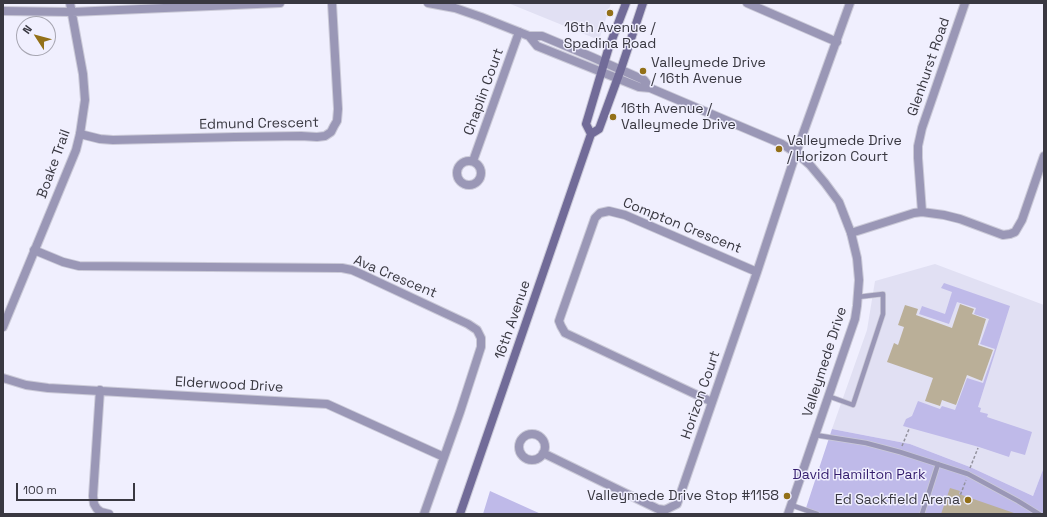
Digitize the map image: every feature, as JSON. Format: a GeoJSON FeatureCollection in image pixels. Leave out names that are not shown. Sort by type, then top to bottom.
{"type":"FeatureCollection","features":[{"type":"Feature","properties":{"kind":"main road","name":"16th Avenue"},"geometry":{"type":"LineString","coordinates":[[591,134],[586,124],[605,62],[626,3]]}},
{"type":"Feature","properties":{"kind":"main road","name":"16th Avenue"},"geometry":{"type":"LineString","coordinates":[[460,514],[591,134],[599,129],[643,3]]}},
{"type":"Feature","properties":{"kind":"street","name":"Boake Trail"},"geometry":{"type":"LineString","coordinates":[[3,327],[76,150],[80,134],[85,100],[83,74],[70,3]]}},
{"type":"Feature","properties":{"kind":"street"},"geometry":{"type":"LineString","coordinates":[[3,11],[72,12],[280,3]]}},
{"type":"Feature","properties":{"kind":"street","name":"Edmund Crescent"},"geometry":{"type":"LineString","coordinates":[[80,134],[100,139],[113,140],[325,136],[331,132],[336,121],[338,109],[332,3]]}},
{"type":"Feature","properties":{"kind":"street"},"geometry":{"type":"LineString","coordinates":[[428,3],[455,8],[529,36]]}},
{"type":"Feature","properties":{"kind":"street"},"geometry":{"type":"LineString","coordinates":[[747,3],[837,42]]}},
{"type":"Feature","properties":{"kind":"street","name":"Horizon Court"},"geometry":{"type":"LineString","coordinates":[[543,453],[658,509],[665,510],[677,504],[757,272],[796,153],[850,3]]}},
{"type":"Feature","properties":{"kind":"street","name":"Glenhurst Road"},"geometry":{"type":"LineString","coordinates":[[922,212],[918,146],[922,128],[965,3]]}},
{"type":"Feature","properties":{"kind":"street","name":"Chaplin Court"},"geometry":{"type":"LineString","coordinates":[[473,161],[519,32]]}},
{"type":"Feature","properties":{"kind":"street","name":"Valleymede Drive"},"geometry":{"type":"LineString","coordinates":[[529,36],[542,36],[605,62],[644,80],[650,88]]}},
{"type":"Feature","properties":{"kind":"street","name":"Valleymede Drive"},"geometry":{"type":"LineString","coordinates":[[529,36],[537,46],[639,87],[650,88],[782,144],[810,165],[839,202],[851,232],[858,258],[859,280],[855,319],[788,514]]}},
{"type":"Feature","properties":{"kind":"street"},"geometry":{"type":"LineString","coordinates":[[851,232],[914,213],[922,212],[960,219],[1003,235],[1010,234],[1015,232],[1022,220],[1044,156]]}},
{"type":"Feature","properties":{"kind":"street","name":"Compton Crescent"},"geometry":{"type":"LineString","coordinates":[[712,402],[565,333],[559,321],[561,314],[595,218],[600,213],[609,211],[625,215],[757,272]]}},
{"type":"Feature","properties":{"kind":"street","name":"Ava Crescent"},"geometry":{"type":"LineString","coordinates":[[34,250],[62,262],[79,266],[342,268],[361,274],[468,324],[477,330],[481,338],[481,347],[465,398],[424,514]]}},
{"type":"Feature","properties":{"kind":"street","name":"Elderwood Drive"},"geometry":{"type":"LineString","coordinates":[[3,378],[26,385],[48,388],[327,404],[444,458]]}},
{"type":"Feature","properties":{"kind":"street"},"geometry":{"type":"LineString","coordinates":[[100,390],[93,496],[94,504],[97,509],[101,512],[109,514]]}},
{"type":"Feature","properties":{"kind":"lane"},"geometry":{"type":"LineString","coordinates":[[828,396],[853,404],[883,314],[883,294],[858,297]]}},
{"type":"Feature","properties":{"kind":"lane"},"geometry":{"type":"LineString","coordinates":[[815,435],[866,443],[900,452],[968,474],[1039,514]]}},
{"type":"Feature","properties":{"kind":"lane"},"geometry":{"type":"LineString","coordinates":[[922,514],[938,464]]}},
{"type":"Feature","properties":{"kind":"lane"},"geometry":{"type":"LineString","coordinates":[[791,505],[817,514]]}},
{"type":"Feature","properties":{"kind":"path"},"geometry":{"type":"LineString","coordinates":[[900,452],[909,429]]}},
{"type":"Feature","properties":{"kind":"shaded area"},"geometry":{"type":"Polygon","coordinates":[[[508,3],[611,3],[599,40],[508,3]]]}},
{"type":"Feature","properties":{"kind":"shaded area"},"geometry":{"type":"Polygon","coordinates":[[[935,264],[1044,305],[1044,467],[1033,496],[970,467],[910,444],[832,429],[867,330],[875,281],[935,264]]]}},
{"type":"Feature","properties":{"kind":"green space"},"geometry":{"type":"Polygon","coordinates":[[[944,283],[1010,306],[978,407],[981,408],[980,412],[988,414],[987,417],[1032,432],[1025,455],[1011,451],[1009,457],[903,426],[906,419],[912,416],[918,401],[940,409],[942,406],[955,410],[967,378],[983,383],[995,349],[980,344],[989,319],[974,314],[976,308],[957,302],[949,324],[919,314],[922,306],[945,314],[952,292],[941,288],[944,283]]]}},
{"type":"Feature","properties":{"kind":"green space","name":"David Hamilton Park"},"geometry":{"type":"Polygon","coordinates":[[[832,429],[910,444],[970,467],[1033,496],[1044,467],[1044,514],[804,514],[832,429]]]}},
{"type":"Feature","properties":{"kind":"green space"},"geometry":{"type":"Polygon","coordinates":[[[490,491],[541,514],[483,514],[490,491]]]}},
{"type":"Feature","properties":{"kind":"building"},"geometry":{"type":"Polygon","coordinates":[[[960,304],[974,309],[972,314],[986,319],[978,345],[993,350],[982,381],[967,375],[956,405],[942,400],[940,406],[925,401],[933,378],[887,362],[894,343],[898,345],[904,327],[898,325],[905,305],[918,309],[916,315],[952,328],[960,304]]]}},
{"type":"Feature","properties":{"kind":"building","name":"Ed Sackfield Arena"},"geometry":{"type":"Polygon","coordinates":[[[950,488],[960,491],[959,494],[1014,513],[941,514],[950,488]]]}},
{"type":"Feature","properties":{"kind":"place","name":"16th Avenue / Spadina Road"},"geometry":{"type":"Point","coordinates":[610,13]}},
{"type":"Feature","properties":{"kind":"place","name":"Valleymede Drive / 16th Avenue"},"geometry":{"type":"Point","coordinates":[643,71]}},
{"type":"Feature","properties":{"kind":"place","name":"16th Avenue / Valleymede Drive"},"geometry":{"type":"Point","coordinates":[613,117]}},
{"type":"Feature","properties":{"kind":"place","name":"Valleymede Drive / Horizon Court"},"geometry":{"type":"Point","coordinates":[779,149]}},
{"type":"Feature","properties":{"kind":"place","name":"Valleymede Drive Stop #1158"},"geometry":{"type":"Point","coordinates":[787,496]}},
{"type":"Feature","properties":{"kind":"place","name":"Ed Sackfield Arena"},"geometry":{"type":"Point","coordinates":[968,500]}}]}
